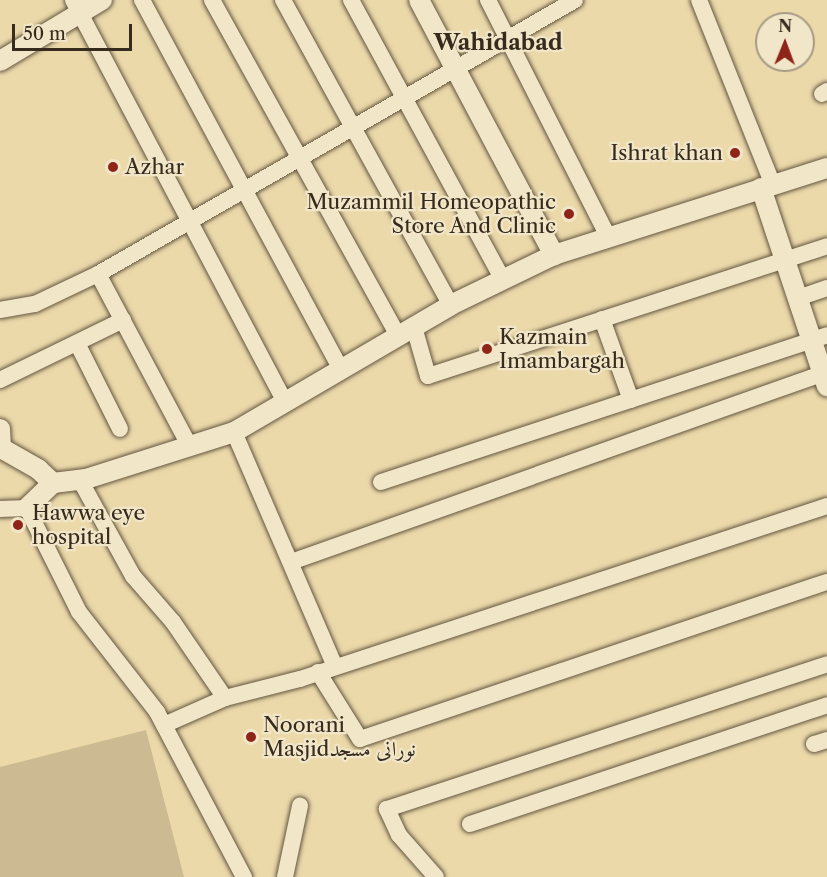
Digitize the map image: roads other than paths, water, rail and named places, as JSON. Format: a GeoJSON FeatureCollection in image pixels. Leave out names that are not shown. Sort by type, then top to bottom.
{"type":"FeatureCollection","features":[{"type":"Feature","properties":{"kind":"street"},"geometry":{"type":"LineString","coordinates":[[0,61],[76,7],[102,0]]}},
{"type":"Feature","properties":{"kind":"street"},"geometry":{"type":"LineString","coordinates":[[142,0],[341,370]]}},
{"type":"Feature","properties":{"kind":"street"},"geometry":{"type":"LineString","coordinates":[[212,0],[299,156],[406,332],[428,376],[827,246]]}},
{"type":"Feature","properties":{"kind":"street"},"geometry":{"type":"LineString","coordinates":[[282,0],[451,305]]}},
{"type":"Feature","properties":{"kind":"street"},"geometry":{"type":"LineString","coordinates":[[351,0],[503,280]]}},
{"type":"Feature","properties":{"kind":"street"},"geometry":{"type":"LineString","coordinates":[[419,0],[554,255]]}},
{"type":"Feature","properties":{"kind":"street"},"geometry":{"type":"LineString","coordinates":[[489,0],[608,237]]}},
{"type":"Feature","properties":{"kind":"street"},"geometry":{"type":"LineString","coordinates":[[0,310],[35,304],[98,274],[189,223],[299,156],[511,40],[575,0]]}},
{"type":"Feature","properties":{"kind":"street"},"geometry":{"type":"LineString","coordinates":[[291,562],[826,377],[819,338],[798,298],[785,260],[767,187],[699,0]]}},
{"type":"Feature","properties":{"kind":"street"},"geometry":{"type":"LineString","coordinates":[[76,7],[285,402]]}},
{"type":"Feature","properties":{"kind":"street"},"geometry":{"type":"LineString","coordinates":[[0,509],[27,508],[53,483],[80,480],[189,444],[234,432],[451,305],[554,255],[827,168]]}},
{"type":"Feature","properties":{"kind":"street"},"geometry":{"type":"LineString","coordinates":[[98,274],[189,444]]}},
{"type":"Feature","properties":{"kind":"street"},"geometry":{"type":"LineString","coordinates":[[798,298],[827,288]]}},
{"type":"Feature","properties":{"kind":"street"},"geometry":{"type":"LineString","coordinates":[[602,319],[631,399]]}},
{"type":"Feature","properties":{"kind":"street"},"geometry":{"type":"LineString","coordinates":[[0,380],[123,320]]}},
{"type":"Feature","properties":{"kind":"street"},"geometry":{"type":"LineString","coordinates":[[381,482],[819,338]]}},
{"type":"Feature","properties":{"kind":"street"},"geometry":{"type":"LineString","coordinates":[[77,342],[120,429]]}},
{"type":"Feature","properties":{"kind":"street"},"geometry":{"type":"LineString","coordinates":[[0,429],[1,448],[38,469],[53,483]]}},
{"type":"Feature","properties":{"kind":"street"},"geometry":{"type":"LineString","coordinates":[[234,432],[335,666]]}},
{"type":"Feature","properties":{"kind":"street"},"geometry":{"type":"LineString","coordinates":[[80,480],[133,576],[173,622],[225,698]]}},
{"type":"Feature","properties":{"kind":"street"},"geometry":{"type":"LineString","coordinates":[[164,725],[225,698],[318,672],[827,506]]}},
{"type":"Feature","properties":{"kind":"street"},"geometry":{"type":"LineString","coordinates":[[27,508],[79,612],[164,725],[244,877]]}},
{"type":"Feature","properties":{"kind":"street"},"geometry":{"type":"LineString","coordinates":[[318,672],[360,739],[827,582]]}},
{"type":"Feature","properties":{"kind":"street"},"geometry":{"type":"LineString","coordinates":[[436,877],[399,835],[387,809],[827,664]]}},
{"type":"Feature","properties":{"kind":"street"},"geometry":{"type":"LineString","coordinates":[[470,824],[827,705]]}},
{"type":"Feature","properties":{"kind":"street"},"geometry":{"type":"LineString","coordinates":[[285,877],[300,806]]}},
{"type":"Feature","properties":{"kind":"place","name":"Ishrat khan"},"geometry":{"type":"Point","coordinates":[735,153]}},
{"type":"Feature","properties":{"kind":"place","name":"Azhar"},"geometry":{"type":"Point","coordinates":[113,167]}},
{"type":"Feature","properties":{"kind":"place","name":"Muzammil Homeopathic Store And Clinic"},"geometry":{"type":"Point","coordinates":[569,214]}},
{"type":"Feature","properties":{"kind":"place","name":"Kazmain Imambargah"},"geometry":{"type":"Point","coordinates":[487,349]}},
{"type":"Feature","properties":{"kind":"place","name":"Hawwa eye hospital"},"geometry":{"type":"Point","coordinates":[18,525]}},
{"type":"Feature","properties":{"kind":"place","name":"Noorani Masjidنورانی مسجد"},"geometry":{"type":"Point","coordinates":[251,737]}},
{"type":"Feature","properties":{"kind":"district","name":"Wahidabad"},"geometry":{"type":"Point","coordinates":[498,43]}}]}
